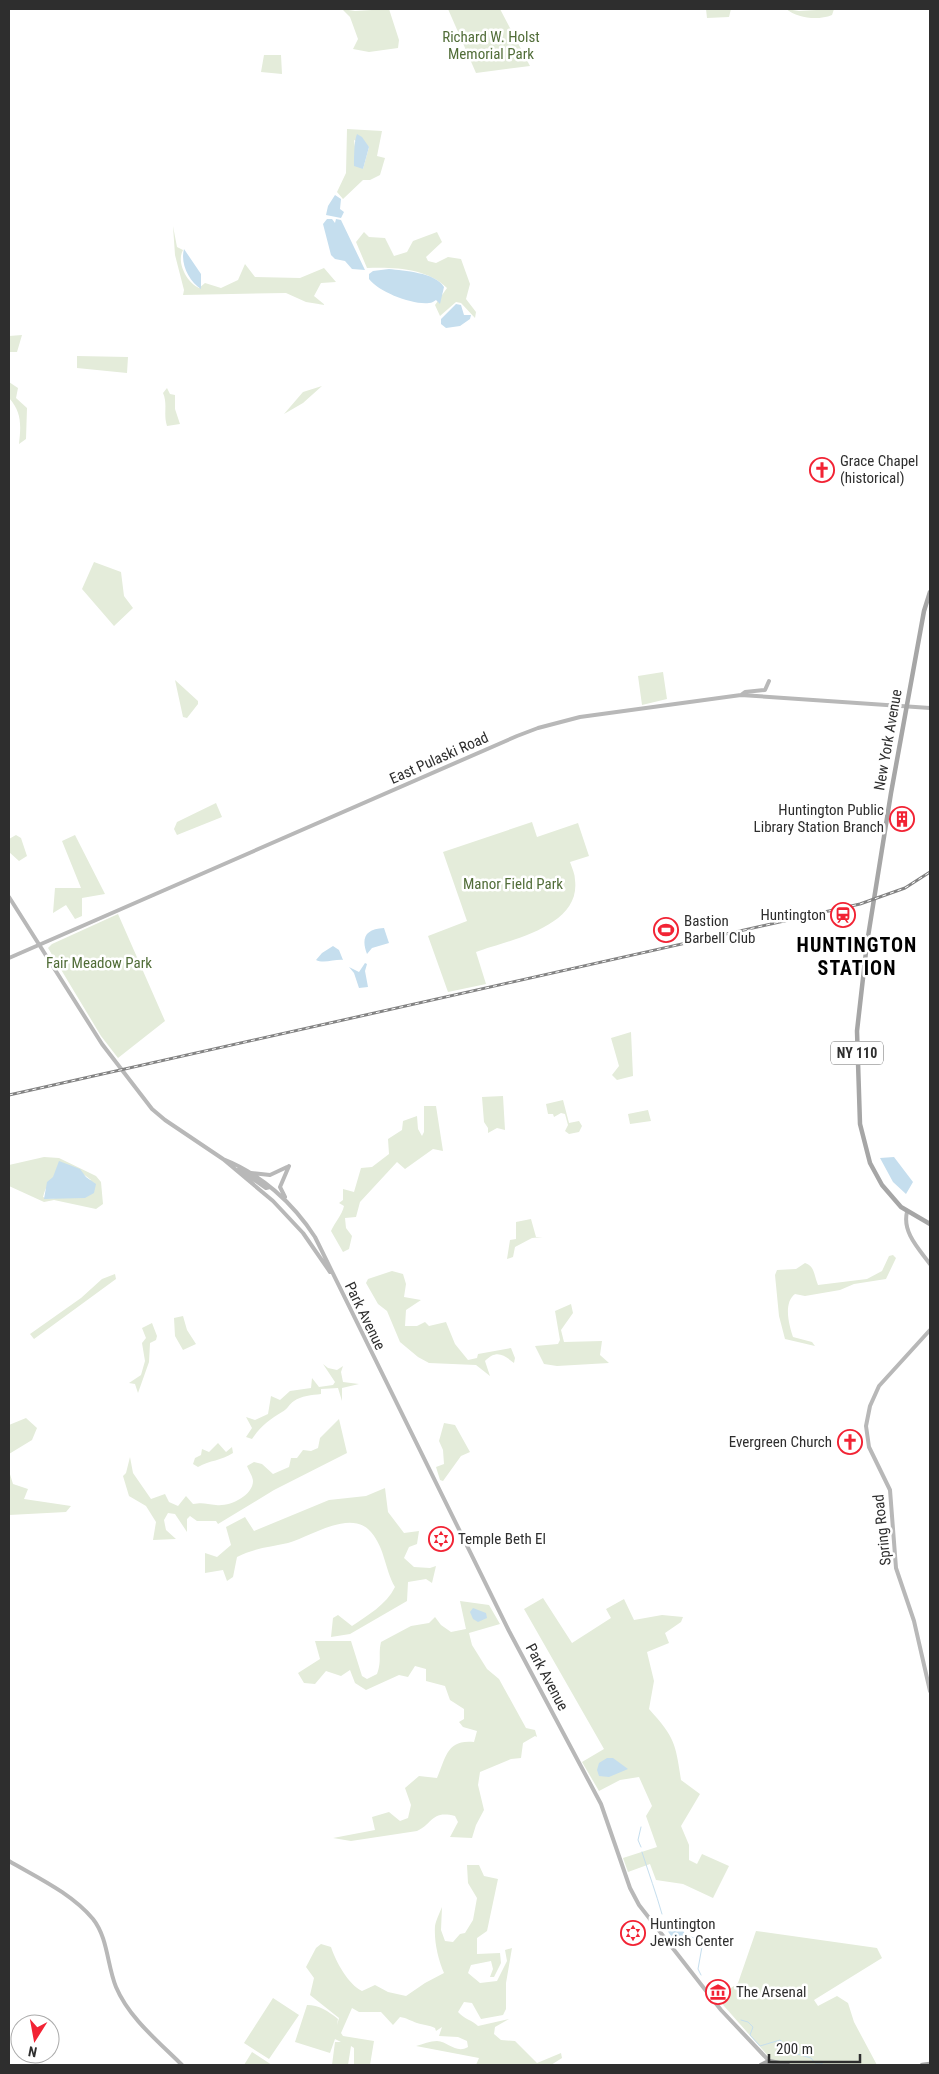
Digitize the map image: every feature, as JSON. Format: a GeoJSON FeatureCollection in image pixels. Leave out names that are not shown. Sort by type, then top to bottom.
{"type":"FeatureCollection","features":[{"type":"Feature","properties":{"kind":"main road","name":"New York Avenue"},"geometry":{"type":"LineString","coordinates":[[930,592],[924,611],[906,706],[867,943],[857,1031],[860,1124],[867,1156],[882,1186],[907,1212],[930,1224]]}},
{"type":"Feature","properties":{"kind":"main road"},"geometry":{"type":"LineString","coordinates":[[742,695],[745,692],[765,690],[770,682]]}},
{"type":"Feature","properties":{"kind":"main road","name":"East Pulaski Road"},"geometry":{"type":"LineString","coordinates":[[9,958],[538,728],[580,717],[742,695],[930,708]]}},
{"type":"Feature","properties":{"kind":"main road","name":"Park Avenue"},"geometry":{"type":"LineString","coordinates":[[9,897],[102,1044],[152,1109],[165,1120],[229,1163],[273,1201],[303,1233],[332,1276]]}},
{"type":"Feature","properties":{"kind":"main road","name":"Park Avenue"},"geometry":{"type":"LineString","coordinates":[[223,1159],[249,1172],[270,1186],[292,1207],[314,1237],[417,1448],[454,1516],[510,1631],[600,1804],[630,1888],[640,1905],[721,2010],[743,2036],[771,2063]]}},
{"type":"Feature","properties":{"kind":"main road"},"geometry":{"type":"LineString","coordinates":[[229,1163],[266,1188],[270,1186],[268,1194],[273,1201]]}},
{"type":"Feature","properties":{"kind":"main road"},"geometry":{"type":"LineString","coordinates":[[249,1172],[270,1175],[289,1166],[280,1189],[292,1207]]}},
{"type":"Feature","properties":{"kind":"main road"},"geometry":{"type":"LineString","coordinates":[[907,1212],[905,1221],[908,1230],[930,1264]]}},
{"type":"Feature","properties":{"kind":"main road"},"geometry":{"type":"LineString","coordinates":[[303,1233],[311,1242],[314,1237]]}},
{"type":"Feature","properties":{"kind":"main road","name":"Spring Road"},"geometry":{"type":"LineString","coordinates":[[930,1330],[879,1386],[870,1406],[866,1426],[869,1447],[890,1490],[896,1568],[914,1621],[930,1691]]}},
{"type":"Feature","properties":{"kind":"main road"},"geometry":{"type":"LineString","coordinates":[[9,1861],[68,1896],[93,1920],[102,1934],[110,1972],[119,1992],[143,2025],[182,2065]]}},
{"type":"Feature","properties":{"kind":"main road"},"geometry":{"type":"LineString","coordinates":[[761,2065],[771,2063],[788,2065]]}},
{"type":"Feature","properties":{"kind":"green space"},"geometry":{"type":"Polygon","coordinates":[[[342,9],[355,11],[389,9],[399,40],[398,48],[369,52],[353,49],[358,39],[350,17],[342,9]]]}},
{"type":"Feature","properties":{"kind":"green space","name":"Richard W. Holst Memorial Park"},"geometry":{"type":"Polygon","coordinates":[[[448,9],[500,9],[530,66],[476,73],[448,9]]]}},
{"type":"Feature","properties":{"kind":"green space"},"geometry":{"type":"Polygon","coordinates":[[[706,9],[731,9],[729,17],[707,18],[706,9]]]}},
{"type":"Feature","properties":{"kind":"green space"},"geometry":{"type":"Polygon","coordinates":[[[786,9],[799,11],[834,9],[832,15],[808,18],[796,15],[786,9]]]}},
{"type":"Feature","properties":{"kind":"green space"},"geometry":{"type":"Polygon","coordinates":[[[264,55],[281,55],[282,74],[261,72],[264,55]]]}},
{"type":"Feature","properties":{"kind":"green space"},"geometry":{"type":"Polygon","coordinates":[[[347,129],[382,131],[377,156],[385,158],[380,175],[370,180],[363,180],[343,199],[337,192],[346,173],[347,129]],[[354,140],[356,154],[354,160],[363,169],[369,147],[354,140]]]}},
{"type":"Feature","properties":{"kind":"green space"},"geometry":{"type":"Polygon","coordinates":[[[173,226],[177,247],[183,250],[181,260],[184,272],[190,282],[199,288],[205,283],[221,288],[238,280],[245,264],[255,277],[300,278],[324,268],[336,282],[321,283],[314,296],[325,305],[306,302],[286,293],[183,295],[184,290],[175,255],[173,226]]]}},
{"type":"Feature","properties":{"kind":"green space"},"geometry":{"type":"Polygon","coordinates":[[[364,232],[369,237],[385,238],[394,256],[407,252],[413,241],[437,232],[442,242],[426,257],[428,261],[436,263],[448,257],[461,259],[470,284],[466,299],[476,312],[475,318],[461,303],[456,302],[440,316],[435,305],[447,288],[430,276],[410,270],[367,268],[356,242],[364,232]]]}},
{"type":"Feature","properties":{"kind":"green space"},"geometry":{"type":"Polygon","coordinates":[[[22,335],[17,352],[9,352],[9,336],[22,335]]]}},
{"type":"Feature","properties":{"kind":"green space"},"geometry":{"type":"Polygon","coordinates":[[[77,356],[128,357],[127,373],[77,368],[77,356]]]}},
{"type":"Feature","properties":{"kind":"green space"},"geometry":{"type":"Polygon","coordinates":[[[9,382],[18,388],[16,398],[27,408],[26,439],[19,444],[20,420],[9,398],[9,382]]]}},
{"type":"Feature","properties":{"kind":"green space"},"geometry":{"type":"Polygon","coordinates":[[[322,386],[303,403],[284,414],[303,392],[322,386]]]}},
{"type":"Feature","properties":{"kind":"green space"},"geometry":{"type":"Polygon","coordinates":[[[167,388],[170,394],[175,395],[175,409],[180,424],[167,426],[163,393],[167,388]]]}},
{"type":"Feature","properties":{"kind":"green space"},"geometry":{"type":"Polygon","coordinates":[[[94,562],[121,572],[124,596],[133,608],[114,626],[82,589],[94,562]]]}},
{"type":"Feature","properties":{"kind":"green space"},"geometry":{"type":"Polygon","coordinates":[[[663,672],[667,699],[642,705],[638,676],[663,672]]]}},
{"type":"Feature","properties":{"kind":"green space"},"geometry":{"type":"Polygon","coordinates":[[[175,680],[198,701],[198,704],[187,718],[183,717],[175,680]]]}},
{"type":"Feature","properties":{"kind":"green space"},"geometry":{"type":"Polygon","coordinates":[[[216,803],[222,817],[177,835],[174,829],[177,822],[216,803]]]}},
{"type":"Feature","properties":{"kind":"green space","name":"Manor Field Park"},"geometry":{"type":"Polygon","coordinates":[[[532,822],[537,837],[578,823],[589,856],[570,862],[575,878],[574,896],[567,909],[555,920],[540,929],[476,952],[486,984],[448,992],[428,936],[467,921],[443,852],[532,822]]]}},
{"type":"Feature","properties":{"kind":"green space"},"geometry":{"type":"Polygon","coordinates":[[[16,835],[21,838],[27,856],[19,861],[9,852],[9,839],[16,835]]]}},
{"type":"Feature","properties":{"kind":"green space"},"geometry":{"type":"Polygon","coordinates":[[[75,835],[105,894],[82,898],[82,916],[75,919],[66,905],[53,913],[55,888],[81,888],[62,841],[75,835]]]}},
{"type":"Feature","properties":{"kind":"green space","name":"Fair Meadow Park"},"geometry":{"type":"Polygon","coordinates":[[[118,914],[165,1021],[118,1058],[101,1036],[48,948],[52,944],[118,914]]]}},
{"type":"Feature","properties":{"kind":"green space"},"geometry":{"type":"Polygon","coordinates":[[[631,1032],[633,1076],[617,1080],[612,1075],[619,1066],[611,1038],[631,1032]]]}},
{"type":"Feature","properties":{"kind":"green space"},"geometry":{"type":"Polygon","coordinates":[[[503,1096],[505,1130],[497,1128],[488,1133],[488,1128],[484,1122],[482,1097],[503,1096]]]}},
{"type":"Feature","properties":{"kind":"green space"},"geometry":{"type":"Polygon","coordinates":[[[563,1100],[569,1123],[579,1121],[582,1126],[579,1132],[569,1134],[565,1131],[568,1125],[565,1114],[561,1113],[554,1117],[553,1114],[548,1114],[546,1104],[563,1100]]]}},
{"type":"Feature","properties":{"kind":"green space"},"geometry":{"type":"Polygon","coordinates":[[[424,1106],[436,1106],[443,1151],[433,1149],[405,1169],[397,1162],[360,1202],[356,1217],[345,1218],[346,1228],[352,1236],[349,1249],[343,1252],[331,1231],[344,1206],[339,1203],[343,1200],[343,1189],[354,1192],[361,1168],[372,1167],[389,1154],[388,1139],[402,1130],[403,1121],[417,1116],[418,1129],[422,1136],[424,1132],[424,1106]]]}},
{"type":"Feature","properties":{"kind":"green space"},"geometry":{"type":"Polygon","coordinates":[[[648,1110],[651,1121],[630,1124],[628,1114],[648,1110]]]}},
{"type":"Feature","properties":{"kind":"green space"},"geometry":{"type":"Polygon","coordinates":[[[44,1157],[59,1158],[96,1176],[101,1182],[103,1204],[96,1209],[54,1200],[44,1202],[9,1186],[9,1165],[44,1157]],[[82,1173],[61,1175],[52,1179],[43,1197],[49,1199],[61,1197],[91,1180],[82,1173]]]}},
{"type":"Feature","properties":{"kind":"green space"},"geometry":{"type":"Polygon","coordinates":[[[531,1219],[536,1237],[543,1237],[532,1238],[515,1247],[513,1257],[507,1259],[510,1240],[516,1239],[516,1222],[531,1219]]]}},
{"type":"Feature","properties":{"kind":"green space"},"geometry":{"type":"Polygon","coordinates":[[[893,1255],[896,1258],[886,1279],[854,1284],[840,1290],[805,1296],[795,1294],[791,1298],[788,1308],[793,1337],[812,1342],[815,1346],[785,1339],[779,1316],[775,1275],[777,1270],[796,1269],[805,1263],[808,1264],[811,1266],[818,1285],[867,1279],[882,1271],[889,1256],[893,1255]]]}},
{"type":"Feature","properties":{"kind":"green space"},"geometry":{"type":"Polygon","coordinates":[[[392,1271],[403,1274],[406,1284],[404,1297],[421,1300],[406,1310],[405,1326],[417,1326],[425,1322],[429,1326],[446,1322],[455,1344],[468,1360],[477,1358],[478,1354],[511,1348],[515,1358],[514,1363],[500,1354],[493,1355],[485,1361],[490,1376],[476,1365],[429,1363],[418,1357],[400,1342],[387,1311],[378,1304],[366,1283],[368,1279],[392,1271]]]}},
{"type":"Feature","properties":{"kind":"green space"},"geometry":{"type":"Polygon","coordinates":[[[115,1274],[116,1279],[34,1339],[30,1334],[81,1298],[102,1279],[115,1274]]]}},
{"type":"Feature","properties":{"kind":"green space"},"geometry":{"type":"Polygon","coordinates":[[[571,1304],[573,1313],[561,1330],[564,1342],[602,1341],[600,1355],[609,1363],[557,1366],[544,1364],[535,1346],[558,1344],[560,1340],[555,1311],[571,1304]]]}},
{"type":"Feature","properties":{"kind":"green space"},"geometry":{"type":"Polygon","coordinates":[[[183,1316],[187,1330],[196,1344],[183,1350],[175,1336],[174,1318],[183,1316]]]}},
{"type":"Feature","properties":{"kind":"green space"},"geometry":{"type":"Polygon","coordinates":[[[152,1323],[157,1336],[156,1340],[150,1343],[149,1362],[138,1393],[135,1384],[129,1383],[141,1375],[145,1361],[142,1343],[146,1338],[142,1328],[152,1323]]]}},
{"type":"Feature","properties":{"kind":"green space"},"geometry":{"type":"Polygon","coordinates":[[[323,1364],[328,1368],[337,1370],[343,1366],[341,1372],[343,1382],[359,1384],[342,1388],[342,1401],[338,1388],[321,1389],[321,1394],[297,1399],[284,1411],[273,1417],[252,1439],[246,1437],[252,1428],[246,1417],[255,1420],[268,1414],[271,1396],[280,1400],[290,1391],[311,1388],[312,1378],[319,1387],[333,1385],[335,1382],[323,1364]]]}},
{"type":"Feature","properties":{"kind":"green space"},"geometry":{"type":"Polygon","coordinates":[[[26,1418],[37,1428],[32,1440],[9,1454],[9,1425],[26,1418]]]}},
{"type":"Feature","properties":{"kind":"green space"},"geometry":{"type":"Polygon","coordinates":[[[339,1419],[347,1453],[274,1490],[218,1524],[216,1521],[197,1521],[190,1516],[187,1519],[187,1532],[175,1514],[168,1513],[164,1520],[166,1530],[176,1539],[153,1540],[156,1522],[146,1506],[129,1496],[123,1476],[126,1473],[130,1457],[133,1473],[151,1499],[165,1494],[169,1502],[178,1506],[186,1496],[193,1504],[221,1505],[233,1502],[245,1496],[252,1486],[253,1479],[247,1466],[254,1462],[262,1464],[273,1474],[289,1467],[291,1458],[297,1458],[303,1450],[311,1451],[318,1448],[320,1438],[339,1419]]]}},
{"type":"Feature","properties":{"kind":"green space"},"geometry":{"type":"Polygon","coordinates":[[[444,1423],[455,1425],[470,1452],[461,1456],[443,1481],[440,1480],[436,1467],[444,1464],[443,1450],[439,1441],[444,1423]]]}},
{"type":"Feature","properties":{"kind":"green space"},"geometry":{"type":"Polygon","coordinates":[[[218,1443],[226,1452],[232,1447],[233,1453],[198,1467],[193,1464],[195,1458],[201,1455],[202,1449],[209,1452],[218,1443]]]}},
{"type":"Feature","properties":{"kind":"green space"},"geometry":{"type":"Polygon","coordinates":[[[9,1471],[13,1484],[28,1489],[24,1499],[71,1506],[66,1512],[9,1515],[9,1471]]]}},
{"type":"Feature","properties":{"kind":"green space"},"geometry":{"type":"Polygon","coordinates":[[[385,1488],[388,1512],[404,1533],[419,1531],[417,1544],[409,1547],[404,1558],[414,1567],[430,1568],[436,1566],[432,1583],[426,1579],[408,1582],[407,1601],[350,1634],[331,1637],[333,1618],[338,1615],[352,1626],[382,1604],[395,1587],[374,1535],[359,1524],[339,1524],[288,1543],[243,1554],[237,1557],[233,1577],[227,1581],[223,1570],[205,1573],[205,1553],[217,1557],[231,1545],[226,1527],[245,1517],[254,1531],[329,1500],[366,1496],[385,1488]]]}},
{"type":"Feature","properties":{"kind":"green space"},"geometry":{"type":"Polygon","coordinates":[[[543,1598],[572,1643],[611,1618],[606,1609],[624,1599],[634,1620],[662,1615],[683,1617],[681,1622],[665,1633],[669,1643],[647,1652],[654,1681],[649,1709],[669,1734],[675,1748],[681,1780],[700,1794],[681,1826],[689,1845],[689,1860],[697,1864],[702,1854],[729,1866],[713,1898],[683,1884],[656,1880],[650,1864],[628,1872],[623,1858],[657,1847],[646,1816],[652,1806],[639,1777],[620,1780],[599,1791],[582,1762],[604,1749],[524,1609],[543,1598]]]}},
{"type":"Feature","properties":{"kind":"green space"},"geometry":{"type":"Polygon","coordinates":[[[460,1601],[489,1605],[500,1624],[469,1633],[472,1645],[487,1669],[499,1679],[526,1728],[535,1730],[537,1737],[535,1736],[523,1743],[521,1758],[511,1759],[480,1772],[478,1785],[484,1810],[472,1838],[450,1837],[458,1822],[455,1816],[441,1815],[417,1831],[351,1841],[333,1838],[375,1830],[372,1817],[389,1812],[400,1821],[408,1818],[411,1805],[405,1788],[419,1776],[437,1778],[449,1751],[458,1743],[474,1742],[477,1731],[463,1727],[459,1722],[464,1719],[464,1709],[450,1700],[445,1686],[426,1681],[426,1669],[415,1666],[408,1677],[399,1675],[366,1690],[355,1683],[350,1670],[341,1676],[326,1671],[315,1684],[304,1683],[298,1673],[320,1659],[315,1641],[351,1641],[362,1676],[367,1679],[377,1674],[381,1642],[411,1626],[429,1623],[435,1617],[441,1625],[451,1632],[466,1629],[460,1601]]]}},
{"type":"Feature","properties":{"kind":"green space"},"geometry":{"type":"Polygon","coordinates":[[[467,1865],[479,1865],[484,1876],[498,1879],[487,1931],[477,1938],[477,1954],[500,1953],[501,1963],[494,1977],[490,1977],[493,1969],[491,1961],[471,1965],[468,1973],[480,1983],[497,1981],[507,1961],[505,1950],[512,1948],[506,1983],[506,2009],[503,2015],[481,2019],[472,2003],[464,2002],[458,2012],[478,2026],[509,2019],[495,2027],[494,2034],[501,2040],[515,2041],[537,2063],[561,2053],[562,2058],[551,2065],[476,2065],[479,2058],[416,2046],[437,2041],[460,2049],[468,2047],[467,2041],[458,2037],[439,2036],[442,2027],[436,2031],[433,2027],[400,2017],[393,2025],[381,2012],[359,2012],[352,2008],[341,2033],[343,2036],[374,2041],[370,2065],[354,2065],[354,2048],[351,2046],[348,2065],[332,2065],[335,2042],[341,2042],[335,2039],[330,2053],[295,2042],[307,2005],[319,2007],[331,2013],[338,2019],[337,2025],[339,2018],[310,1995],[314,1978],[306,1967],[316,1948],[321,1944],[331,1947],[343,1972],[362,1991],[375,1985],[388,1992],[406,1996],[444,1973],[437,1950],[435,1926],[442,1907],[441,1930],[445,1941],[453,1942],[460,1934],[465,1933],[473,1920],[477,1898],[468,1883],[467,1865]]]}},
{"type":"Feature","properties":{"kind":"green space"},"geometry":{"type":"Polygon","coordinates":[[[756,1931],[877,1948],[882,1958],[814,2000],[818,2006],[837,1996],[848,2003],[854,2022],[877,2065],[776,2065],[717,1998],[738,1983],[756,1931]]]}},
{"type":"Feature","properties":{"kind":"green space"},"geometry":{"type":"Polygon","coordinates":[[[273,1998],[299,2015],[269,2059],[244,2043],[273,1998]]]}},
{"type":"Feature","properties":{"kind":"green space"},"geometry":{"type":"Polygon","coordinates":[[[252,2052],[272,2065],[244,2065],[252,2052]]]}},
{"type":"Feature","properties":{"kind":"water"},"geometry":{"type":"Polygon","coordinates":[[[357,134],[362,137],[369,147],[363,169],[354,166],[357,134]]]}},
{"type":"Feature","properties":{"kind":"water"},"geometry":{"type":"Polygon","coordinates":[[[335,195],[341,199],[340,209],[344,212],[341,218],[326,215],[328,206],[335,195]]]}},
{"type":"Feature","properties":{"kind":"water"},"geometry":{"type":"Polygon","coordinates":[[[327,219],[332,219],[335,223],[336,219],[341,220],[365,270],[352,269],[345,261],[335,259],[331,255],[323,224],[327,219]]]}},
{"type":"Feature","properties":{"kind":"water"},"geometry":{"type":"Polygon","coordinates":[[[184,249],[201,274],[201,289],[189,277],[184,266],[184,249]]]}},
{"type":"Feature","properties":{"kind":"water"},"geometry":{"type":"Polygon","coordinates":[[[389,269],[427,275],[440,282],[444,287],[440,304],[436,300],[430,303],[422,303],[396,297],[380,289],[369,279],[369,274],[373,271],[389,269]]]}},
{"type":"Feature","properties":{"kind":"water"},"geometry":{"type":"Polygon","coordinates":[[[456,304],[461,305],[464,315],[471,315],[470,319],[460,326],[446,328],[441,324],[441,319],[456,304]]]}},
{"type":"Feature","properties":{"kind":"water"},"geometry":{"type":"Polygon","coordinates":[[[384,928],[389,943],[372,948],[367,954],[364,943],[366,935],[372,930],[384,928]]]}},
{"type":"Feature","properties":{"kind":"water"},"geometry":{"type":"Polygon","coordinates":[[[333,946],[339,950],[343,960],[322,962],[316,960],[322,953],[333,946]]]}},
{"type":"Feature","properties":{"kind":"water"},"geometry":{"type":"Polygon","coordinates":[[[365,963],[367,964],[365,971],[368,987],[359,988],[354,973],[349,967],[359,972],[365,963]]]}},
{"type":"Feature","properties":{"kind":"water"},"geometry":{"type":"Polygon","coordinates":[[[894,1157],[913,1182],[906,1194],[893,1182],[880,1158],[894,1157]]]}},
{"type":"Feature","properties":{"kind":"water"},"geometry":{"type":"Polygon","coordinates":[[[59,1161],[80,1169],[86,1177],[96,1184],[94,1193],[85,1198],[44,1199],[47,1182],[53,1177],[59,1161]]]}},
{"type":"Feature","properties":{"kind":"water"},"geometry":{"type":"Polygon","coordinates":[[[473,1608],[486,1613],[487,1618],[478,1622],[473,1619],[470,1612],[473,1608]]]}},
{"type":"Feature","properties":{"kind":"water"},"geometry":{"type":"Polygon","coordinates":[[[607,1758],[613,1758],[628,1769],[609,1777],[599,1776],[597,1770],[599,1763],[607,1758]]]}},
{"type":"Feature","properties":{"kind":"water"},"geometry":{"type":"Polygon","coordinates":[[[676,1922],[679,1928],[683,1929],[685,1936],[674,1940],[664,1926],[676,1922]]]}},
{"type":"Feature","properties":{"kind":"waterway"},"geometry":{"type":"LineString","coordinates":[[641,1827],[638,1840],[641,1847]]}},
{"type":"Feature","properties":{"kind":"waterway"},"geometry":{"type":"LineString","coordinates":[[642,1852],[662,1914]]}},
{"type":"Feature","properties":{"kind":"waterway"},"geometry":{"type":"LineString","coordinates":[[685,1935],[703,1941],[698,1969],[701,1975]]}},
{"type":"Feature","properties":{"kind":"waterway"},"geometry":{"type":"LineString","coordinates":[[741,2020],[748,2022],[753,2027],[750,2035],[760,2046],[780,2040],[788,2047],[790,2052],[811,2058],[815,2063],[822,2063],[822,2065]]}},
{"type":"Feature","properties":{"kind":"railway"},"geometry":{"type":"LineString","coordinates":[[9,1095],[860,904],[905,888],[930,872]]}},
{"type":"Feature","properties":{"kind":"place","name":"Grace Chapel (historical)"},"geometry":{"type":"Point","coordinates":[822,470]}},
{"type":"Feature","properties":{"kind":"place","name":"Huntington Public Library Station Branch"},"geometry":{"type":"Point","coordinates":[902,819]}},
{"type":"Feature","properties":{"kind":"place","name":"Huntington"},"geometry":{"type":"Point","coordinates":[843,915]}},
{"type":"Feature","properties":{"kind":"place","name":"Bastion Barbell Club"},"geometry":{"type":"Point","coordinates":[666,930]}},
{"type":"Feature","properties":{"kind":"place","name":"Evergreen Church"},"geometry":{"type":"Point","coordinates":[850,1442]}},
{"type":"Feature","properties":{"kind":"place","name":"Temple Beth El"},"geometry":{"type":"Point","coordinates":[441,1539]}},
{"type":"Feature","properties":{"kind":"place","name":"Huntington Jewish Center"},"geometry":{"type":"Point","coordinates":[633,1933]}},
{"type":"Feature","properties":{"kind":"place","name":"The Arsenal"},"geometry":{"type":"Point","coordinates":[718,1992]}},
{"type":"Feature","properties":{"kind":"district","name":"HUNTINGTON STATION"},"geometry":{"type":"Point","coordinates":[857,956]}}]}
